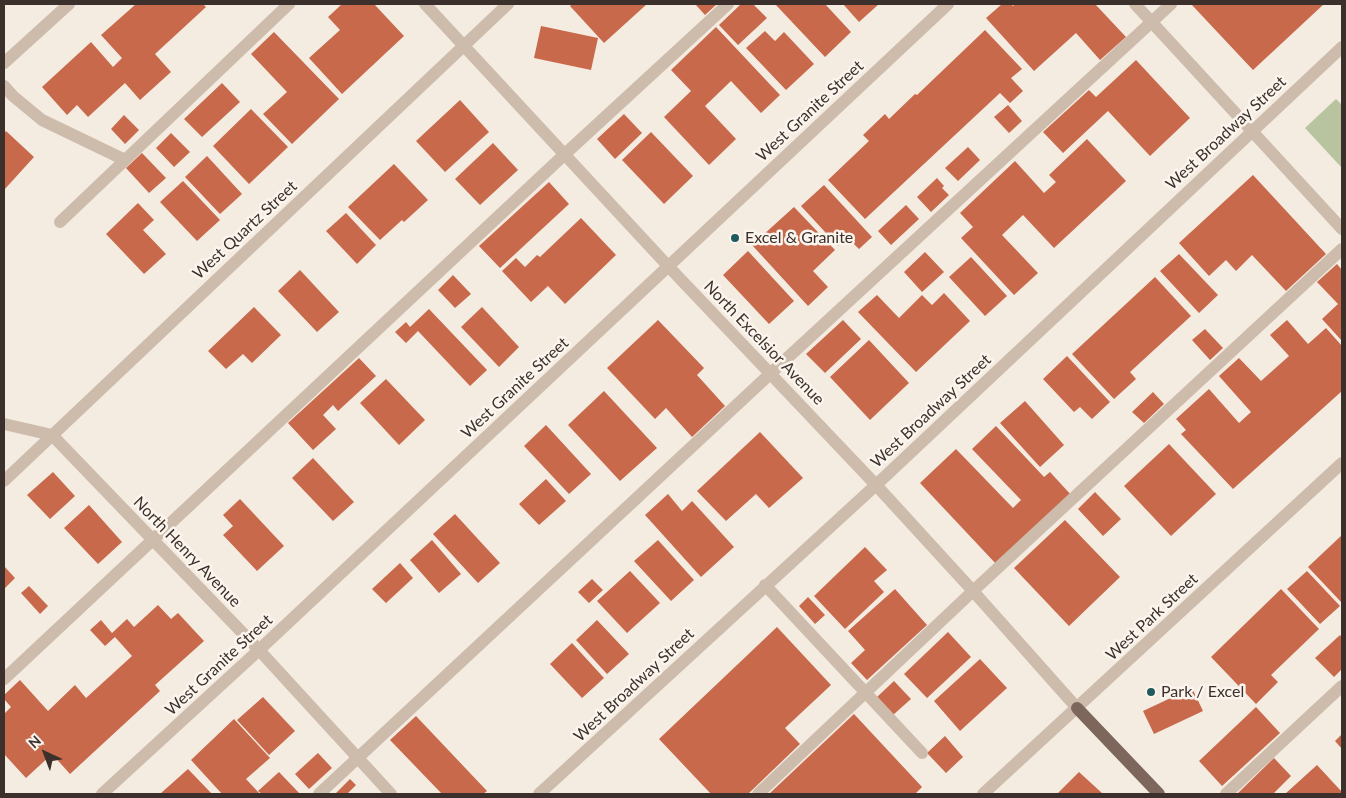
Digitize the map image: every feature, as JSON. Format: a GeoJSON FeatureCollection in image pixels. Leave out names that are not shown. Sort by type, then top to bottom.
{"type":"FeatureCollection","features":[{"type":"Feature","properties":{"kind":"main road"},"geometry":{"type":"LineString","coordinates":[[1077,708],[1159,794]]}},
{"type":"Feature","properties":{"kind":"street"},"geometry":{"type":"LineString","coordinates":[[4,64],[69,4]]}},
{"type":"Feature","properties":{"kind":"street"},"geometry":{"type":"LineString","coordinates":[[60,222],[289,4]]}},
{"type":"Feature","properties":{"kind":"street","name":"North Excelsior Avenue"},"geometry":{"type":"LineString","coordinates":[[425,4],[668,266],[876,485],[974,591],[1077,708]]}},
{"type":"Feature","properties":{"kind":"street","name":"West Quartz Street"},"geometry":{"type":"LineString","coordinates":[[4,481],[508,4]]}},
{"type":"Feature","properties":{"kind":"street"},"geometry":{"type":"LineString","coordinates":[[4,680],[565,154],[728,4]]}},
{"type":"Feature","properties":{"kind":"street","name":"West Granite Street"},"geometry":{"type":"LineString","coordinates":[[102,794],[259,650],[948,4]]}},
{"type":"Feature","properties":{"kind":"street"},"geometry":{"type":"LineString","coordinates":[[1135,4],[1253,130],[1342,229]]}},
{"type":"Feature","properties":{"kind":"street"},"geometry":{"type":"LineString","coordinates":[[319,794],[1171,4]]}},
{"type":"Feature","properties":{"kind":"street","name":"West Broadway Street"},"geometry":{"type":"LineString","coordinates":[[539,794],[876,485],[1342,47]]}},
{"type":"Feature","properties":{"kind":"street"},"geometry":{"type":"LineString","coordinates":[[4,86],[42,120],[125,160]]}},
{"type":"Feature","properties":{"kind":"street"},"geometry":{"type":"LineString","coordinates":[[758,794],[1342,249]]}},
{"type":"Feature","properties":{"kind":"street"},"geometry":{"type":"LineString","coordinates":[[4,424],[52,435]]}},
{"type":"Feature","properties":{"kind":"street","name":"North Henry Avenue"},"geometry":{"type":"LineString","coordinates":[[52,435],[259,650],[392,794]]}},
{"type":"Feature","properties":{"kind":"street","name":"West Park Street"},"geometry":{"type":"LineString","coordinates":[[983,794],[1342,463]]}},
{"type":"Feature","properties":{"kind":"street"},"geometry":{"type":"LineString","coordinates":[[765,586],[922,754]]}},
{"type":"Feature","properties":{"kind":"street"},"geometry":{"type":"LineString","coordinates":[[1226,794],[1342,686]]}},
{"type":"Feature","properties":{"kind":"green space"},"geometry":{"type":"Polygon","coordinates":[[[1336,99],[1342,105],[1342,168],[1305,128],[1336,99]]]}},
{"type":"Feature","properties":{"kind":"building"},"geometry":{"type":"Polygon","coordinates":[[[136,4],[203,4],[206,7],[155,54],[171,72],[140,100],[125,83],[88,117],[77,105],[67,115],[42,87],[91,42],[113,67],[122,58],[101,35],[136,4]]]}},
{"type":"Feature","properties":{"kind":"building"},"geometry":{"type":"Polygon","coordinates":[[[342,4],[374,4],[404,36],[342,94],[309,58],[340,30],[328,17],[342,4]]]}},
{"type":"Feature","properties":{"kind":"building"},"geometry":{"type":"Polygon","coordinates":[[[572,4],[647,4],[604,43],[570,6],[572,4]]]}},
{"type":"Feature","properties":{"kind":"building"},"geometry":{"type":"Polygon","coordinates":[[[695,4],[717,4],[705,15],[695,4]]]}},
{"type":"Feature","properties":{"kind":"building"},"geometry":{"type":"Polygon","coordinates":[[[741,4],[753,4],[767,18],[738,45],[719,25],[741,4]]]}},
{"type":"Feature","properties":{"kind":"building"},"geometry":{"type":"Polygon","coordinates":[[[775,4],[825,4],[851,32],[825,57],[775,4]]]}},
{"type":"Feature","properties":{"kind":"building"},"geometry":{"type":"Polygon","coordinates":[[[843,4],[879,4],[859,22],[843,4]]]}},
{"type":"Feature","properties":{"kind":"building"},"geometry":{"type":"Polygon","coordinates":[[[1002,4],[1011,4],[1013,6],[1015,4],[1095,4],[1126,37],[1100,60],[1076,33],[1034,71],[986,18],[1002,4]]]}},
{"type":"Feature","properties":{"kind":"building"},"geometry":{"type":"Polygon","coordinates":[[[1191,4],[1324,4],[1253,70],[1191,4]]]}},
{"type":"Feature","properties":{"kind":"building"},"geometry":{"type":"Polygon","coordinates":[[[541,26],[598,38],[591,70],[534,58],[541,26]]]}},
{"type":"Feature","properties":{"kind":"building"},"geometry":{"type":"Polygon","coordinates":[[[716,27],[780,95],[761,113],[731,81],[705,106],[736,139],[709,165],[664,117],[691,91],[671,70],[716,27]]]}},
{"type":"Feature","properties":{"kind":"building"},"geometry":{"type":"Polygon","coordinates":[[[985,30],[1022,69],[1011,78],[1023,91],[1010,103],[1000,93],[865,219],[828,180],[869,141],[863,135],[885,114],[889,119],[915,94],[917,95],[985,30]]]}},
{"type":"Feature","properties":{"kind":"building"},"geometry":{"type":"Polygon","coordinates":[[[765,31],[775,41],[784,32],[814,64],[786,90],[746,48],[765,31]]]}},
{"type":"Feature","properties":{"kind":"building"},"geometry":{"type":"Polygon","coordinates":[[[274,32],[339,99],[292,144],[263,114],[287,92],[251,54],[274,32]]]}},
{"type":"Feature","properties":{"kind":"building"},"geometry":{"type":"Polygon","coordinates":[[[1136,60],[1190,118],[1150,156],[1108,111],[1063,153],[1043,132],[1089,90],[1096,97],[1136,60]]]}},
{"type":"Feature","properties":{"kind":"building"},"geometry":{"type":"Polygon","coordinates":[[[222,83],[240,102],[202,137],[184,119],[222,83]]]}},
{"type":"Feature","properties":{"kind":"building"},"geometry":{"type":"Polygon","coordinates":[[[460,100],[489,132],[445,172],[416,141],[460,100]]]}},
{"type":"Feature","properties":{"kind":"building"},"geometry":{"type":"Polygon","coordinates":[[[1008,105],[1022,121],[1009,133],[994,117],[1008,105]]]}},
{"type":"Feature","properties":{"kind":"building"},"geometry":{"type":"Polygon","coordinates":[[[251,109],[288,147],[249,184],[213,146],[251,109]]]}},
{"type":"Feature","properties":{"kind":"building"},"geometry":{"type":"Polygon","coordinates":[[[624,114],[642,133],[615,159],[597,139],[624,114]]]}},
{"type":"Feature","properties":{"kind":"building"},"geometry":{"type":"Polygon","coordinates":[[[124,115],[139,130],[125,144],[111,129],[124,115]]]}},
{"type":"Feature","properties":{"kind":"building"},"geometry":{"type":"Polygon","coordinates":[[[6,131],[34,157],[4,190],[4,134],[6,131]]]}},
{"type":"Feature","properties":{"kind":"building"},"geometry":{"type":"Polygon","coordinates":[[[651,132],[693,176],[664,204],[622,160],[651,132]]]}},
{"type":"Feature","properties":{"kind":"building"},"geometry":{"type":"Polygon","coordinates":[[[171,133],[190,152],[174,167],[156,148],[171,133]]]}},
{"type":"Feature","properties":{"kind":"building"},"geometry":{"type":"Polygon","coordinates":[[[1087,139],[1126,181],[1054,248],[1023,215],[1002,235],[1038,273],[1014,295],[961,238],[973,227],[960,213],[1015,161],[1044,193],[1056,182],[1049,175],[1087,139]]]}},
{"type":"Feature","properties":{"kind":"building"},"geometry":{"type":"Polygon","coordinates":[[[493,143],[518,170],[480,205],[455,179],[493,143]]]}},
{"type":"Feature","properties":{"kind":"building"},"geometry":{"type":"Polygon","coordinates":[[[968,147],[980,160],[958,181],[945,168],[968,147]]]}},
{"type":"Feature","properties":{"kind":"building"},"geometry":{"type":"Polygon","coordinates":[[[142,153],[166,178],[149,193],[126,168],[142,153]]]}},
{"type":"Feature","properties":{"kind":"building"},"geometry":{"type":"Polygon","coordinates":[[[207,156],[242,194],[220,214],[185,177],[207,156]]]}},
{"type":"Feature","properties":{"kind":"building"},"geometry":{"type":"Polygon","coordinates":[[[394,164],[428,200],[404,222],[402,220],[380,240],[348,207],[394,164]]]}},
{"type":"Feature","properties":{"kind":"building"},"geometry":{"type":"Polygon","coordinates":[[[1253,175],[1326,254],[1286,291],[1252,255],[1236,271],[1226,260],[1209,276],[1179,243],[1253,175]]]}},
{"type":"Feature","properties":{"kind":"building"},"geometry":{"type":"Polygon","coordinates":[[[937,178],[944,186],[942,188],[949,195],[931,212],[917,197],[937,178]]]}},
{"type":"Feature","properties":{"kind":"building"},"geometry":{"type":"Polygon","coordinates":[[[183,181],[220,220],[197,241],[160,202],[183,181]]]}},
{"type":"Feature","properties":{"kind":"building"},"geometry":{"type":"Polygon","coordinates":[[[549,182],[569,204],[500,268],[479,246],[549,182]]]}},
{"type":"Feature","properties":{"kind":"building"},"geometry":{"type":"Polygon","coordinates":[[[824,185],[872,237],[859,249],[848,238],[838,246],[801,206],[824,185]]]}},
{"type":"Feature","properties":{"kind":"building"},"geometry":{"type":"Polygon","coordinates":[[[138,203],[154,220],[143,230],[166,254],[144,274],[106,234],[138,203]]]}},
{"type":"Feature","properties":{"kind":"building"},"geometry":{"type":"Polygon","coordinates":[[[906,205],[919,219],[891,245],[878,231],[906,205]]]}},
{"type":"Feature","properties":{"kind":"building"},"geometry":{"type":"Polygon","coordinates":[[[794,207],[835,250],[813,271],[828,287],[808,306],[752,245],[794,207]]]}},
{"type":"Feature","properties":{"kind":"building"},"geometry":{"type":"Polygon","coordinates":[[[346,213],[376,245],[357,264],[326,231],[346,213]]]}},
{"type":"Feature","properties":{"kind":"building"},"geometry":{"type":"Polygon","coordinates":[[[581,218],[616,255],[565,304],[548,286],[531,302],[502,271],[516,258],[525,267],[537,255],[540,257],[581,218]]]}},
{"type":"Feature","properties":{"kind":"building"},"geometry":{"type":"Polygon","coordinates":[[[748,251],[794,301],[769,324],[723,275],[748,251]]]}},
{"type":"Feature","properties":{"kind":"building"},"geometry":{"type":"Polygon","coordinates":[[[925,252],[944,272],[922,292],[904,272],[925,252]]]}},
{"type":"Feature","properties":{"kind":"building"},"geometry":{"type":"Polygon","coordinates":[[[1179,254],[1218,295],[1199,313],[1160,271],[1179,254]]]}},
{"type":"Feature","properties":{"kind":"building"},"geometry":{"type":"Polygon","coordinates":[[[971,257],[1007,296],[985,316],[949,277],[971,257]]]}},
{"type":"Feature","properties":{"kind":"building"},"geometry":{"type":"Polygon","coordinates":[[[1337,264],[1342,270],[1342,341],[1322,319],[1338,304],[1317,282],[1337,264]]]}},
{"type":"Feature","properties":{"kind":"building"},"geometry":{"type":"Polygon","coordinates":[[[300,270],[339,312],[317,332],[278,291],[300,270]]]}},
{"type":"Feature","properties":{"kind":"building"},"geometry":{"type":"Polygon","coordinates":[[[453,275],[471,294],[455,308],[438,290],[453,275]]]}},
{"type":"Feature","properties":{"kind":"building"},"geometry":{"type":"Polygon","coordinates":[[[1155,277],[1191,316],[1130,372],[1136,379],[1114,399],[1072,354],[1155,277]]]}},
{"type":"Feature","properties":{"kind":"building"},"geometry":{"type":"Polygon","coordinates":[[[944,293],[970,321],[916,372],[858,312],[877,295],[899,318],[922,295],[932,305],[944,293]]]}},
{"type":"Feature","properties":{"kind":"building"},"geometry":{"type":"Polygon","coordinates":[[[254,307],[281,335],[252,363],[243,354],[226,369],[208,351],[254,307]]]}},
{"type":"Feature","properties":{"kind":"building"},"geometry":{"type":"Polygon","coordinates":[[[482,307],[519,347],[499,367],[461,327],[482,307]]]}},
{"type":"Feature","properties":{"kind":"building"},"geometry":{"type":"Polygon","coordinates":[[[429,309],[487,370],[470,386],[418,331],[406,343],[395,332],[406,322],[410,327],[429,309]]]}},
{"type":"Feature","properties":{"kind":"building"},"geometry":{"type":"Polygon","coordinates":[[[658,320],[704,368],[697,375],[725,406],[692,437],[666,408],[655,419],[607,368],[658,320]]]}},
{"type":"Feature","properties":{"kind":"building"},"geometry":{"type":"Polygon","coordinates":[[[843,320],[861,339],[825,373],[806,354],[843,320]]]}},
{"type":"Feature","properties":{"kind":"building"},"geometry":{"type":"Polygon","coordinates":[[[1287,320],[1308,344],[1326,328],[1342,346],[1342,391],[1233,489],[1181,434],[1186,430],[1176,419],[1209,389],[1239,423],[1251,412],[1219,376],[1239,358],[1261,381],[1289,356],[1270,335],[1287,320]]]}},
{"type":"Feature","properties":{"kind":"building"},"geometry":{"type":"Polygon","coordinates":[[[1205,329],[1223,348],[1210,360],[1192,340],[1205,329]]]}},
{"type":"Feature","properties":{"kind":"building"},"geometry":{"type":"Polygon","coordinates":[[[869,340],[909,383],[870,420],[830,377],[869,340]]]}},
{"type":"Feature","properties":{"kind":"building"},"geometry":{"type":"Polygon","coordinates":[[[1067,356],[1110,402],[1092,419],[1080,407],[1074,412],[1043,379],[1067,356]]]}},
{"type":"Feature","properties":{"kind":"building"},"geometry":{"type":"Polygon","coordinates":[[[359,358],[376,376],[338,411],[333,405],[323,415],[336,429],[313,450],[288,423],[359,358]]]}},
{"type":"Feature","properties":{"kind":"building"},"geometry":{"type":"Polygon","coordinates":[[[386,379],[425,420],[399,445],[360,403],[386,379]]]}},
{"type":"Feature","properties":{"kind":"building"},"geometry":{"type":"Polygon","coordinates":[[[604,391],[657,448],[620,481],[568,425],[604,391]]]}},
{"type":"Feature","properties":{"kind":"building"},"geometry":{"type":"Polygon","coordinates":[[[1153,392],[1164,404],[1144,423],[1132,412],[1153,392]]]}},
{"type":"Feature","properties":{"kind":"building"},"geometry":{"type":"Polygon","coordinates":[[[1025,401],[1064,445],[1040,467],[1000,423],[1025,401]]]}},
{"type":"Feature","properties":{"kind":"building"},"geometry":{"type":"Polygon","coordinates":[[[546,425],[591,474],[569,494],[524,446],[546,425]]]}},
{"type":"Feature","properties":{"kind":"building"},"geometry":{"type":"Polygon","coordinates":[[[996,426],[1044,477],[1050,472],[1072,496],[998,566],[920,483],[956,449],[1013,508],[1021,500],[972,449],[996,426]]]}},
{"type":"Feature","properties":{"kind":"building"},"geometry":{"type":"Polygon","coordinates":[[[760,432],[803,478],[769,508],[756,494],[726,521],[697,491],[760,432]]]}},
{"type":"Feature","properties":{"kind":"building"},"geometry":{"type":"Polygon","coordinates":[[[1169,444],[1216,494],[1171,536],[1124,486],[1169,444]]]}},
{"type":"Feature","properties":{"kind":"building"},"geometry":{"type":"Polygon","coordinates":[[[313,458],[354,502],[333,521],[292,478],[313,458]]]}},
{"type":"Feature","properties":{"kind":"building"},"geometry":{"type":"Polygon","coordinates":[[[53,472],[75,496],[50,519],[27,495],[53,472]]]}},
{"type":"Feature","properties":{"kind":"building"},"geometry":{"type":"Polygon","coordinates":[[[546,479],[566,501],[539,525],[519,504],[546,479]]]}},
{"type":"Feature","properties":{"kind":"building"},"geometry":{"type":"Polygon","coordinates":[[[1095,492],[1121,519],[1103,536],[1078,509],[1095,492]]]}},
{"type":"Feature","properties":{"kind":"building"},"geometry":{"type":"Polygon","coordinates":[[[668,494],[682,511],[692,501],[734,547],[701,577],[645,515],[668,494]]]}},
{"type":"Feature","properties":{"kind":"building"},"geometry":{"type":"Polygon","coordinates":[[[240,499],[284,546],[257,571],[223,535],[233,526],[223,515],[240,499]]]}},
{"type":"Feature","properties":{"kind":"building"},"geometry":{"type":"Polygon","coordinates":[[[89,505],[122,542],[98,564],[64,528],[89,505]]]}},
{"type":"Feature","properties":{"kind":"building"},"geometry":{"type":"Polygon","coordinates":[[[455,514],[500,563],[478,583],[433,534],[455,514]]]}},
{"type":"Feature","properties":{"kind":"building"},"geometry":{"type":"Polygon","coordinates":[[[1065,520],[1120,577],[1069,626],[1014,568],[1065,520]]]}},
{"type":"Feature","properties":{"kind":"building"},"geometry":{"type":"Polygon","coordinates":[[[1342,535],[1342,603],[1308,567],[1342,535]]]}},
{"type":"Feature","properties":{"kind":"building"},"geometry":{"type":"Polygon","coordinates":[[[432,540],[461,574],[439,593],[410,560],[432,540]]]}},
{"type":"Feature","properties":{"kind":"building"},"geometry":{"type":"Polygon","coordinates":[[[658,540],[694,580],[671,601],[634,561],[658,540]]]}},
{"type":"Feature","properties":{"kind":"building"},"geometry":{"type":"Polygon","coordinates":[[[865,547],[887,570],[874,581],[884,592],[845,629],[814,596],[865,547]]]}},
{"type":"Feature","properties":{"kind":"building"},"geometry":{"type":"Polygon","coordinates":[[[400,563],[413,578],[386,603],[372,589],[400,563]]]}},
{"type":"Feature","properties":{"kind":"building"},"geometry":{"type":"Polygon","coordinates":[[[4,566],[15,578],[4,589],[4,566]]]}},
{"type":"Feature","properties":{"kind":"building"},"geometry":{"type":"Polygon","coordinates":[[[630,571],[660,603],[627,633],[597,601],[630,571]]]}},
{"type":"Feature","properties":{"kind":"building"},"geometry":{"type":"Polygon","coordinates":[[[1307,571],[1340,606],[1320,624],[1287,589],[1307,571]]]}},
{"type":"Feature","properties":{"kind":"building"},"geometry":{"type":"Polygon","coordinates":[[[592,579],[603,590],[589,603],[578,592],[592,579]]]}},
{"type":"Feature","properties":{"kind":"building"},"geometry":{"type":"Polygon","coordinates":[[[29,586],[48,606],[40,614],[21,593],[29,586]]]}},
{"type":"Feature","properties":{"kind":"building"},"geometry":{"type":"Polygon","coordinates":[[[895,589],[927,625],[867,680],[851,663],[865,650],[848,631],[895,589]]]}},
{"type":"Feature","properties":{"kind":"building"},"geometry":{"type":"Polygon","coordinates":[[[1281,589],[1319,629],[1271,675],[1278,682],[1256,704],[1211,657],[1281,589]]]}},
{"type":"Feature","properties":{"kind":"building"},"geometry":{"type":"Polygon","coordinates":[[[808,597],[825,615],[815,624],[799,606],[808,597]]]}},
{"type":"Feature","properties":{"kind":"building"},"geometry":{"type":"Polygon","coordinates":[[[158,605],[171,619],[178,613],[204,641],[155,685],[160,691],[70,774],[52,754],[26,778],[4,754],[4,714],[11,707],[4,699],[4,695],[20,680],[48,711],[75,685],[86,698],[132,656],[115,637],[105,646],[90,630],[101,620],[112,633],[127,619],[134,627],[158,605]]]}},
{"type":"Feature","properties":{"kind":"building"},"geometry":{"type":"Polygon","coordinates":[[[597,620],[629,654],[607,674],[576,640],[597,620]]]}},
{"type":"Feature","properties":{"kind":"building"},"geometry":{"type":"Polygon","coordinates":[[[777,627],[831,685],[785,728],[800,744],[748,794],[711,794],[659,739],[777,627]]]}},
{"type":"Feature","properties":{"kind":"building"},"geometry":{"type":"Polygon","coordinates":[[[948,632],[971,657],[927,698],[904,674],[948,632]]]}},
{"type":"Feature","properties":{"kind":"building"},"geometry":{"type":"Polygon","coordinates":[[[1340,635],[1342,638],[1342,669],[1334,677],[1315,658],[1340,635]]]}},
{"type":"Feature","properties":{"kind":"building"},"geometry":{"type":"Polygon","coordinates":[[[572,643],[604,678],[582,698],[550,664],[572,643]]]}},
{"type":"Feature","properties":{"kind":"building"},"geometry":{"type":"Polygon","coordinates":[[[980,659],[1007,688],[960,731],[934,701],[980,659]]]}},
{"type":"Feature","properties":{"kind":"building"},"geometry":{"type":"Polygon","coordinates":[[[894,681],[911,699],[893,715],[877,697],[894,681]]]}},
{"type":"Feature","properties":{"kind":"building"},"geometry":{"type":"Polygon","coordinates":[[[1192,688],[1203,711],[1154,734],[1143,711],[1192,688]]]}},
{"type":"Feature","properties":{"kind":"building"},"geometry":{"type":"Polygon","coordinates":[[[263,697],[295,731],[269,755],[237,720],[263,697]]]}},
{"type":"Feature","properties":{"kind":"building"},"geometry":{"type":"Polygon","coordinates":[[[1256,707],[1280,733],[1222,786],[1199,761],[1256,707]]]}},
{"type":"Feature","properties":{"kind":"building"},"geometry":{"type":"Polygon","coordinates":[[[854,714],[922,787],[915,794],[769,794],[854,714]]]}},
{"type":"Feature","properties":{"kind":"building"},"geometry":{"type":"Polygon","coordinates":[[[416,716],[487,791],[483,794],[442,794],[390,740],[416,716]]]}},
{"type":"Feature","properties":{"kind":"building"},"geometry":{"type":"Polygon","coordinates":[[[234,719],[270,758],[246,779],[258,794],[222,794],[191,760],[234,719]]]}},
{"type":"Feature","properties":{"kind":"building"},"geometry":{"type":"Polygon","coordinates":[[[1342,734],[1342,749],[1335,741],[1342,734]]]}},
{"type":"Feature","properties":{"kind":"building"},"geometry":{"type":"Polygon","coordinates":[[[945,736],[963,757],[946,773],[927,753],[945,736]]]}},
{"type":"Feature","properties":{"kind":"building"},"geometry":{"type":"Polygon","coordinates":[[[318,753],[332,768],[309,789],[295,774],[318,753]]]}},
{"type":"Feature","properties":{"kind":"building"},"geometry":{"type":"Polygon","coordinates":[[[1274,758],[1291,776],[1273,794],[1237,794],[1274,758]]]}},
{"type":"Feature","properties":{"kind":"building"},"geometry":{"type":"Polygon","coordinates":[[[1317,765],[1342,794],[1285,794],[1317,765]]]}},
{"type":"Feature","properties":{"kind":"building"},"geometry":{"type":"Polygon","coordinates":[[[188,769],[212,794],[160,794],[188,769]]]}},
{"type":"Feature","properties":{"kind":"building"},"geometry":{"type":"Polygon","coordinates":[[[279,772],[300,794],[262,794],[258,791],[279,772]]]}},
{"type":"Feature","properties":{"kind":"building"},"geometry":{"type":"Polygon","coordinates":[[[1079,772],[1103,794],[1057,794],[1079,772]]]}},
{"type":"Feature","properties":{"kind":"building"},"geometry":{"type":"Polygon","coordinates":[[[350,779],[356,785],[347,794],[335,794],[350,779]]]}},
{"type":"Feature","properties":{"kind":"place","name":"Excel & Granite"},"geometry":{"type":"Point","coordinates":[735,238]}},
{"type":"Feature","properties":{"kind":"place","name":"Park / Excel"},"geometry":{"type":"Point","coordinates":[1151,692]}}]}
